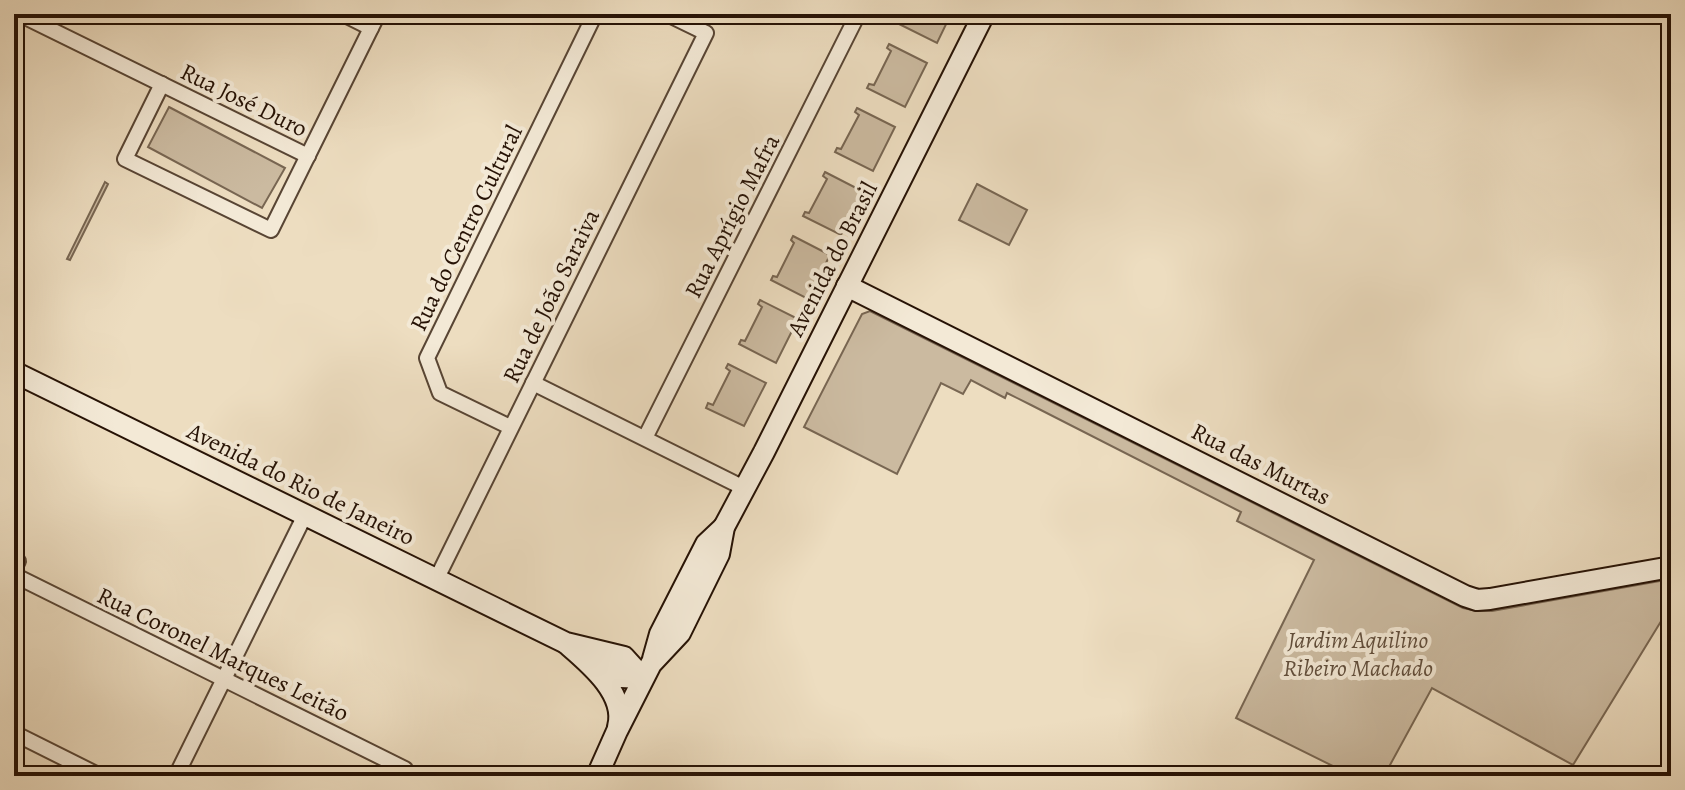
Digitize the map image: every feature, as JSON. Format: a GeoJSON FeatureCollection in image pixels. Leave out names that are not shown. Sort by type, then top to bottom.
{"type":"FeatureCollection","features":[{"type":"Feature","properties":{"kind":"street","name":"Rua José Duro"},"geometry":{"type":"LineString","coordinates":[[19,14],[162,84],[308,156],[271,230],[125,159],[162,84]]}},
{"type":"Feature","properties":{"kind":"street"},"geometry":{"type":"LineString","coordinates":[[308,156],[374,21],[343,14]]}},
{"type":"Feature","properties":{"kind":"street","name":"Rua do Centro Cultural"},"geometry":{"type":"LineString","coordinates":[[510,427],[440,393],[427,358],[595,14]]}},
{"type":"Feature","properties":{"kind":"street","name":"Rua de João Saraiva"},"geometry":{"type":"LineString","coordinates":[[436,580],[706,33],[667,14]]}},
{"type":"Feature","properties":{"kind":"street","name":"Avenida do Brasil"},"geometry":{"type":"LineString","coordinates":[[597,776],[647,671],[680,633],[719,554],[724,527],[984,14]]}},
{"type":"Feature","properties":{"kind":"street","name":"Rua Aprígio Mafra"},"geometry":{"type":"LineString","coordinates":[[645,438],[857,15]]}},
{"type":"Feature","properties":{"kind":"street","name":"Rua das Murtas"},"geometry":{"type":"LineString","coordinates":[[847,286],[1465,596],[1477,600],[1490,599],[1671,567]]}},
{"type":"Feature","properties":{"kind":"street","name":"Avenida do Rio de Janeiro"},"geometry":{"type":"LineString","coordinates":[[14,372],[566,643],[624,657],[647,671]]}},
{"type":"Feature","properties":{"kind":"street"},"geometry":{"type":"LineString","coordinates":[[533,383],[744,488]]}},
{"type":"Feature","properties":{"kind":"street"},"geometry":{"type":"LineString","coordinates":[[176,776],[305,515]]}},
{"type":"Feature","properties":{"kind":"street"},"geometry":{"type":"LineString","coordinates":[[14,559],[18,561],[14,572]]}},
{"type":"Feature","properties":{"kind":"street","name":"Rua Coronel Marques Leitão"},"geometry":{"type":"LineString","coordinates":[[14,572],[405,769],[401,776]]}},
{"type":"Feature","properties":{"kind":"street","name":"Avenida do Rio de Janeiro"},"geometry":{"type":"LineString","coordinates":[[566,643],[582,657],[617,701],[620,717],[617,731]]}},
{"type":"Feature","properties":{"kind":"street","name":"Avenida do Rio de Janeiro"},"geometry":{"type":"LineString","coordinates":[[582,657],[621,677],[647,671]]}},
{"type":"Feature","properties":{"kind":"street"},"geometry":{"type":"LineString","coordinates":[[14,733],[100,776]]}},
{"type":"Feature","properties":{"kind":"green space"},"geometry":{"type":"Polygon","coordinates":[[[910,14],[951,14],[937,43],[899,24],[901,20],[906,22],[910,14]]]}},
{"type":"Feature","properties":{"kind":"green space"},"geometry":{"type":"Polygon","coordinates":[[[889,44],[927,63],[905,107],[867,88],[869,84],[874,85],[891,51],[887,48],[889,44]]]}},
{"type":"Feature","properties":{"kind":"green space"},"geometry":{"type":"Polygon","coordinates":[[[169,107],[285,168],[262,208],[148,147],[169,107]]]}},
{"type":"Feature","properties":{"kind":"green space"},"geometry":{"type":"Polygon","coordinates":[[[857,108],[895,127],[873,171],[835,152],[837,148],[841,149],[859,115],[855,112],[857,108]]]}},
{"type":"Feature","properties":{"kind":"green space"},"geometry":{"type":"Polygon","coordinates":[[[825,172],[862,191],[841,235],[803,216],[805,212],[809,213],[827,179],[823,176],[825,172]]]}},
{"type":"Feature","properties":{"kind":"green space"},"geometry":{"type":"Polygon","coordinates":[[[105,182],[108,184],[70,260],[67,259],[105,182]]]}},
{"type":"Feature","properties":{"kind":"green space"},"geometry":{"type":"Polygon","coordinates":[[[977,184],[1027,210],[1009,245],[959,220],[977,184]]]}},
{"type":"Feature","properties":{"kind":"green space"},"geometry":{"type":"Polygon","coordinates":[[[793,236],[830,255],[808,299],[771,280],[773,276],[777,277],[794,243],[791,240],[793,236]]]}},
{"type":"Feature","properties":{"kind":"green space"},"geometry":{"type":"Polygon","coordinates":[[[760,300],[798,319],[776,363],[739,344],[741,340],[745,341],[762,307],[758,304],[760,300]]]}},
{"type":"Feature","properties":{"kind":"green space","name":"Jardim Aquilino Ribeiro Machado"},"geometry":{"type":"Polygon","coordinates":[[[870,311],[1463,608],[1492,611],[1671,579],[1671,605],[1573,765],[1432,688],[1384,776],[1353,776],[1236,718],[1314,560],[1237,521],[1241,512],[1007,393],[1005,398],[971,380],[963,394],[941,383],[897,474],[804,427],[862,314],[870,311]]]}},
{"type":"Feature","properties":{"kind":"green space"},"geometry":{"type":"Polygon","coordinates":[[[728,364],[766,383],[744,426],[706,408],[708,403],[713,405],[730,371],[726,368],[728,364]]]}}]}
